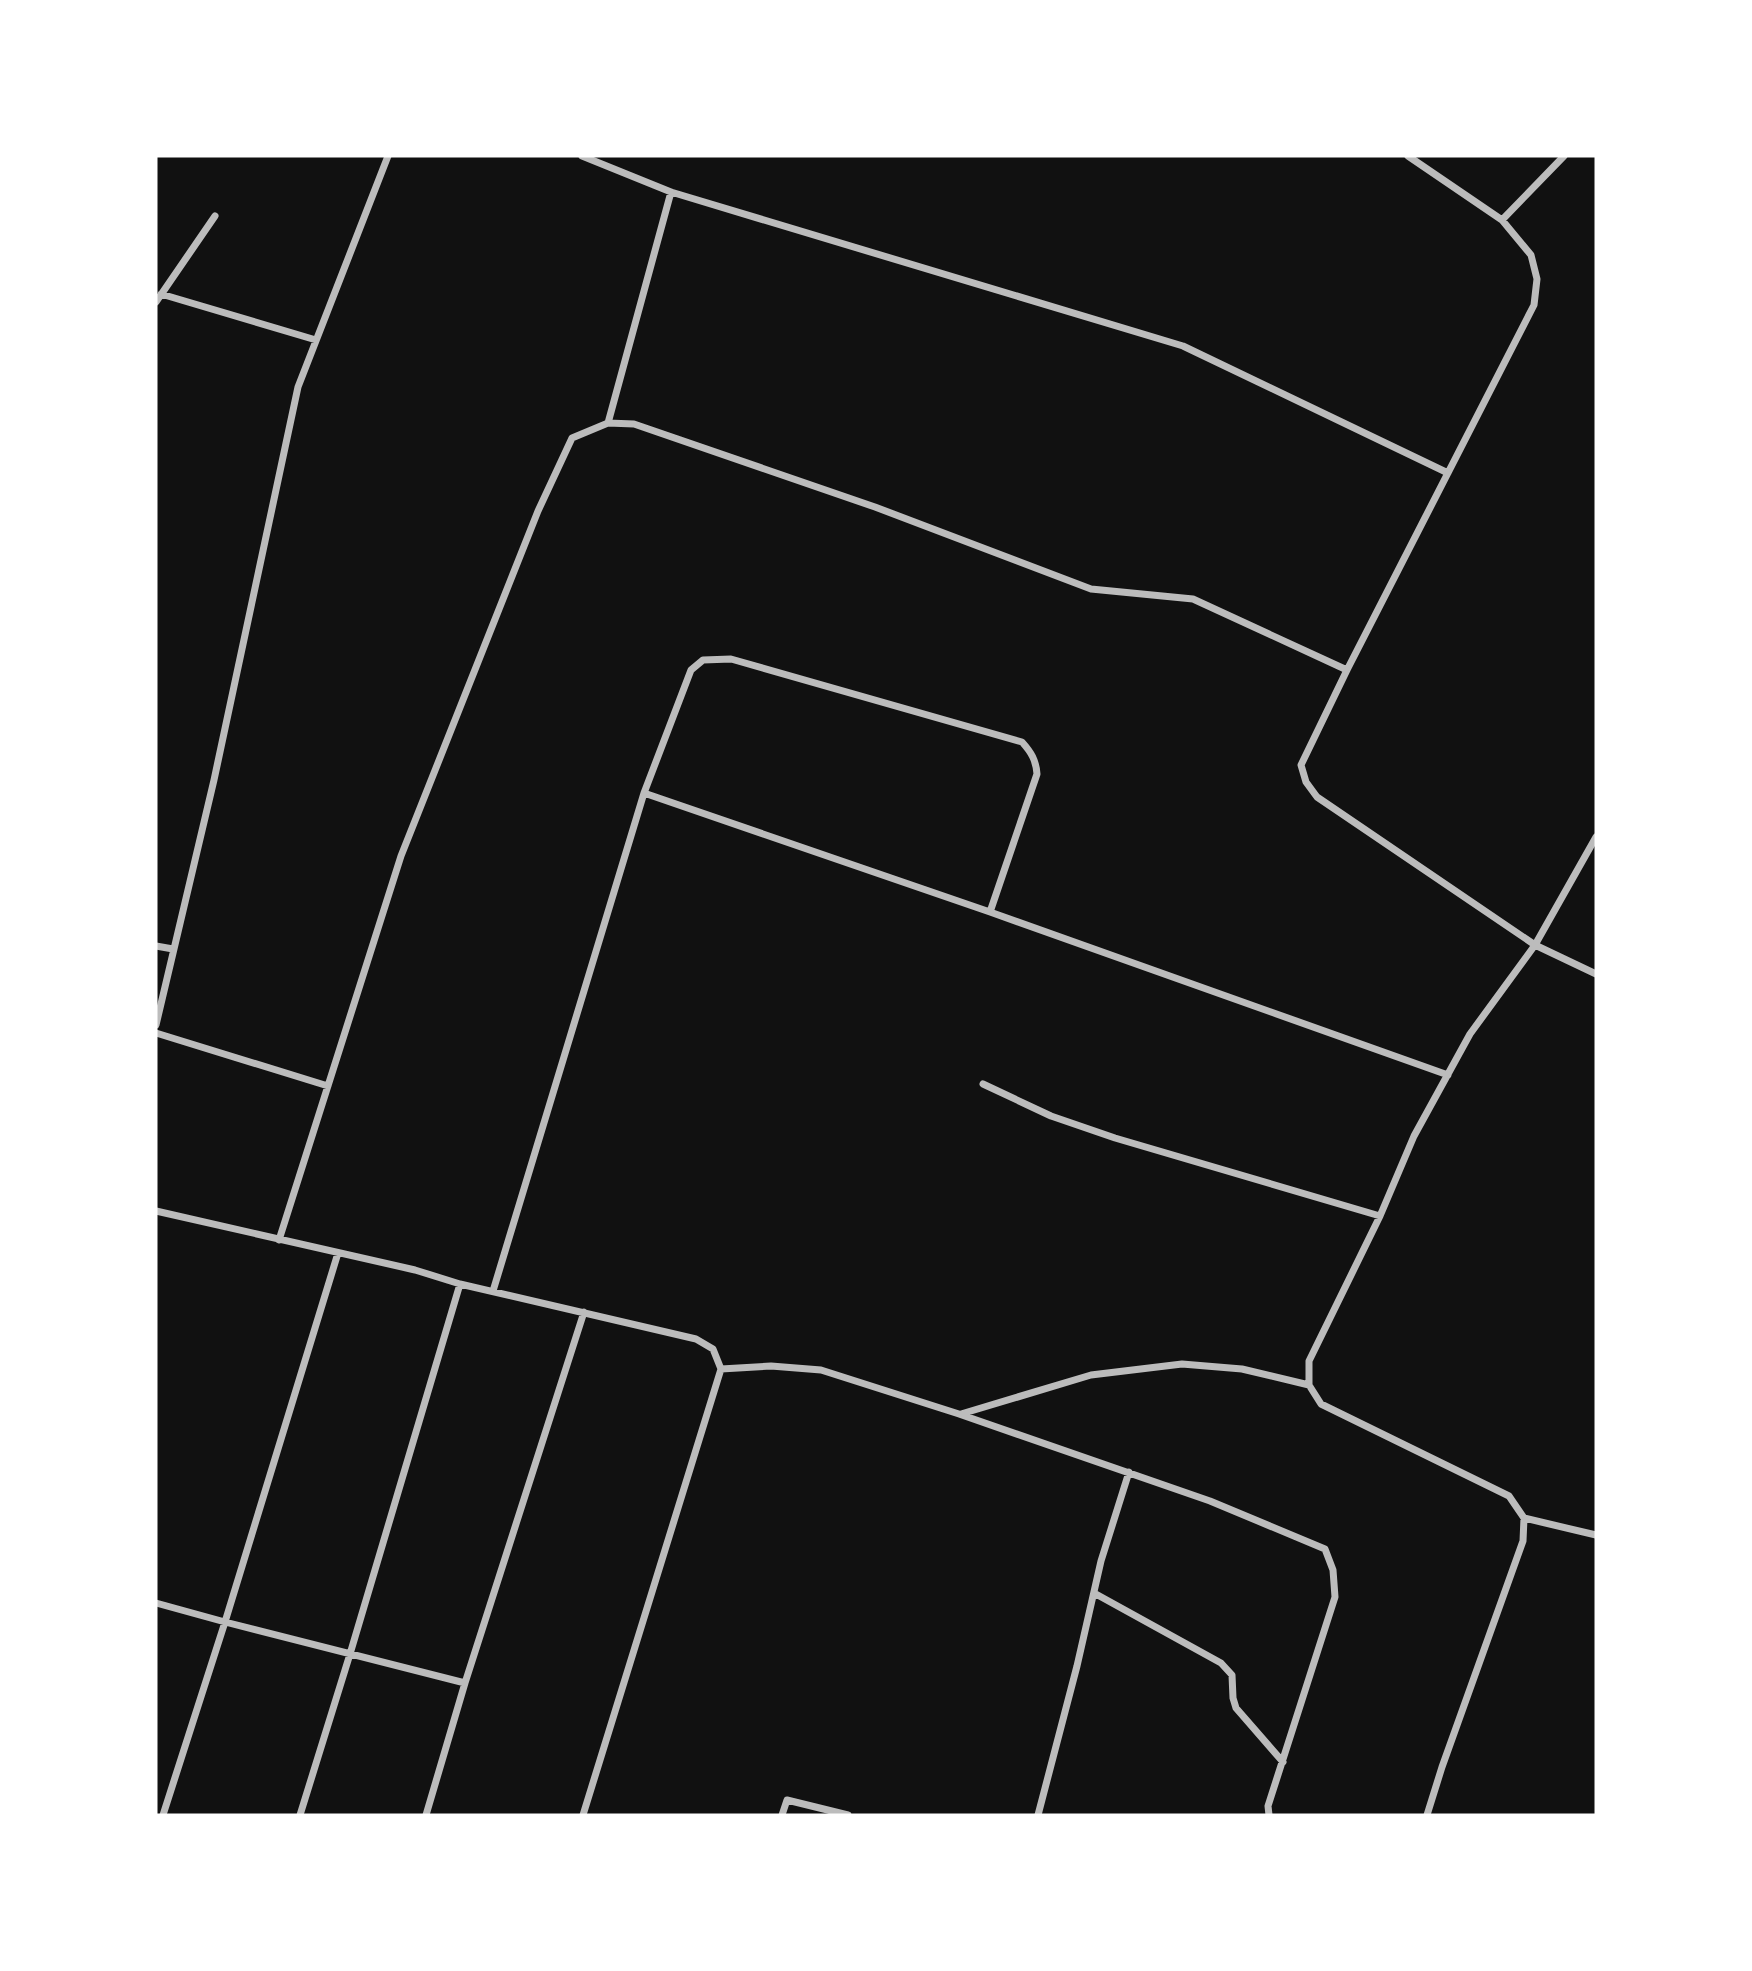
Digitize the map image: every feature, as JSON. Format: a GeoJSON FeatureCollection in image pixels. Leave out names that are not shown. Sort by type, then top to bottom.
{"type":"FeatureCollection","features":[{"type":"Feature","properties":{"kind":"street"},"geometry":{"type":"LineString","coordinates":[[156,1025],[214,780],[298,387],[388,156]]}},
{"type":"Feature","properties":{"kind":"street"},"geometry":{"type":"LineString","coordinates":[[582,156],[671,192],[1183,346],[1448,473]]}},
{"type":"Feature","properties":{"kind":"street"},"geometry":{"type":"LineString","coordinates":[[607,165],[609,156]]}},
{"type":"Feature","properties":{"kind":"street"},"geometry":{"type":"LineString","coordinates":[[1408,156],[1502,220],[1531,255],[1537,279],[1534,306],[1301,765],[1306,782],[1317,797],[1535,945],[1596,974]]}},
{"type":"Feature","properties":{"kind":"street"},"geometry":{"type":"LineString","coordinates":[[1502,220],[1564,156]]}},
{"type":"Feature","properties":{"kind":"street"},"geometry":{"type":"LineString","coordinates":[[608,423],[671,192]]}},
{"type":"Feature","properties":{"kind":"street"},"geometry":{"type":"LineString","coordinates":[[156,302],[215,216]]}},
{"type":"Feature","properties":{"kind":"street"},"geometry":{"type":"LineString","coordinates":[[161,294],[316,340]]}},
{"type":"Feature","properties":{"kind":"street"},"geometry":{"type":"LineString","coordinates":[[279,1240],[401,856],[538,511],[572,438],[608,423],[634,424],[875,507],[1091,589],[1193,599],[1347,670]]}},
{"type":"Feature","properties":{"kind":"street"},"geometry":{"type":"LineString","coordinates":[[493,1291],[644,793],[691,670],[703,660],[731,659],[1022,742],[1031,753],[1037,774],[990,912]]}},
{"type":"Feature","properties":{"kind":"street"},"geometry":{"type":"LineString","coordinates":[[644,793],[990,912],[1448,1075]]}},
{"type":"Feature","properties":{"kind":"street"},"geometry":{"type":"LineString","coordinates":[[1427,1815],[1523,1541],[1524,1518],[1508,1496],[1321,1404],[1309,1385],[1309,1361],[1380,1216],[1414,1136],[1470,1034],[1535,945],[1596,837]]}},
{"type":"Feature","properties":{"kind":"street"},"geometry":{"type":"LineString","coordinates":[[156,946],[173,949]]}},
{"type":"Feature","properties":{"kind":"street"},"geometry":{"type":"LineString","coordinates":[[156,1033],[328,1086]]}},
{"type":"Feature","properties":{"kind":"street"},"geometry":{"type":"LineString","coordinates":[[983,1084],[1051,1116],[1115,1138],[1380,1216]]}},
{"type":"Feature","properties":{"kind":"street"},"geometry":{"type":"LineString","coordinates":[[156,1210],[696,1339],[713,1349],[721,1369],[583,1815]]}},
{"type":"Feature","properties":{"kind":"street"},"geometry":{"type":"LineString","coordinates":[[163,1815],[338,1253]]}},
{"type":"Feature","properties":{"kind":"street"},"geometry":{"type":"LineString","coordinates":[[300,1815],[351,1654],[460,1284]]}},
{"type":"Feature","properties":{"kind":"street"},"geometry":{"type":"LineString","coordinates":[[426,1815],[465,1683],[584,1312]]}},
{"type":"Feature","properties":{"kind":"street"},"geometry":{"type":"LineString","coordinates":[[959,1414],[1091,1375],[1182,1364],[1242,1369],[1309,1385]]}},
{"type":"Feature","properties":{"kind":"street"},"geometry":{"type":"LineString","coordinates":[[721,1369],[771,1366],[821,1370],[1129,1472],[1210,1501],[1325,1549],[1334,1570],[1335,1597],[1268,1806],[1269,1815]]}},
{"type":"Feature","properties":{"kind":"street"},"geometry":{"type":"LineString","coordinates":[[1038,1815],[1101,1562],[1129,1472]]}},
{"type":"Feature","properties":{"kind":"street"},"geometry":{"type":"LineString","coordinates":[[1524,1518],[1596,1535]]}},
{"type":"Feature","properties":{"kind":"street"},"geometry":{"type":"LineString","coordinates":[[1094,1593],[1221,1663],[1232,1675],[1236,1708],[1283,1762]]}},
{"type":"Feature","properties":{"kind":"street"},"geometry":{"type":"LineString","coordinates":[[156,1603],[465,1683]]}},
{"type":"Feature","properties":{"kind":"street"},"geometry":{"type":"LineString","coordinates":[[782,1815],[787,1800],[848,1815]]}}]}
